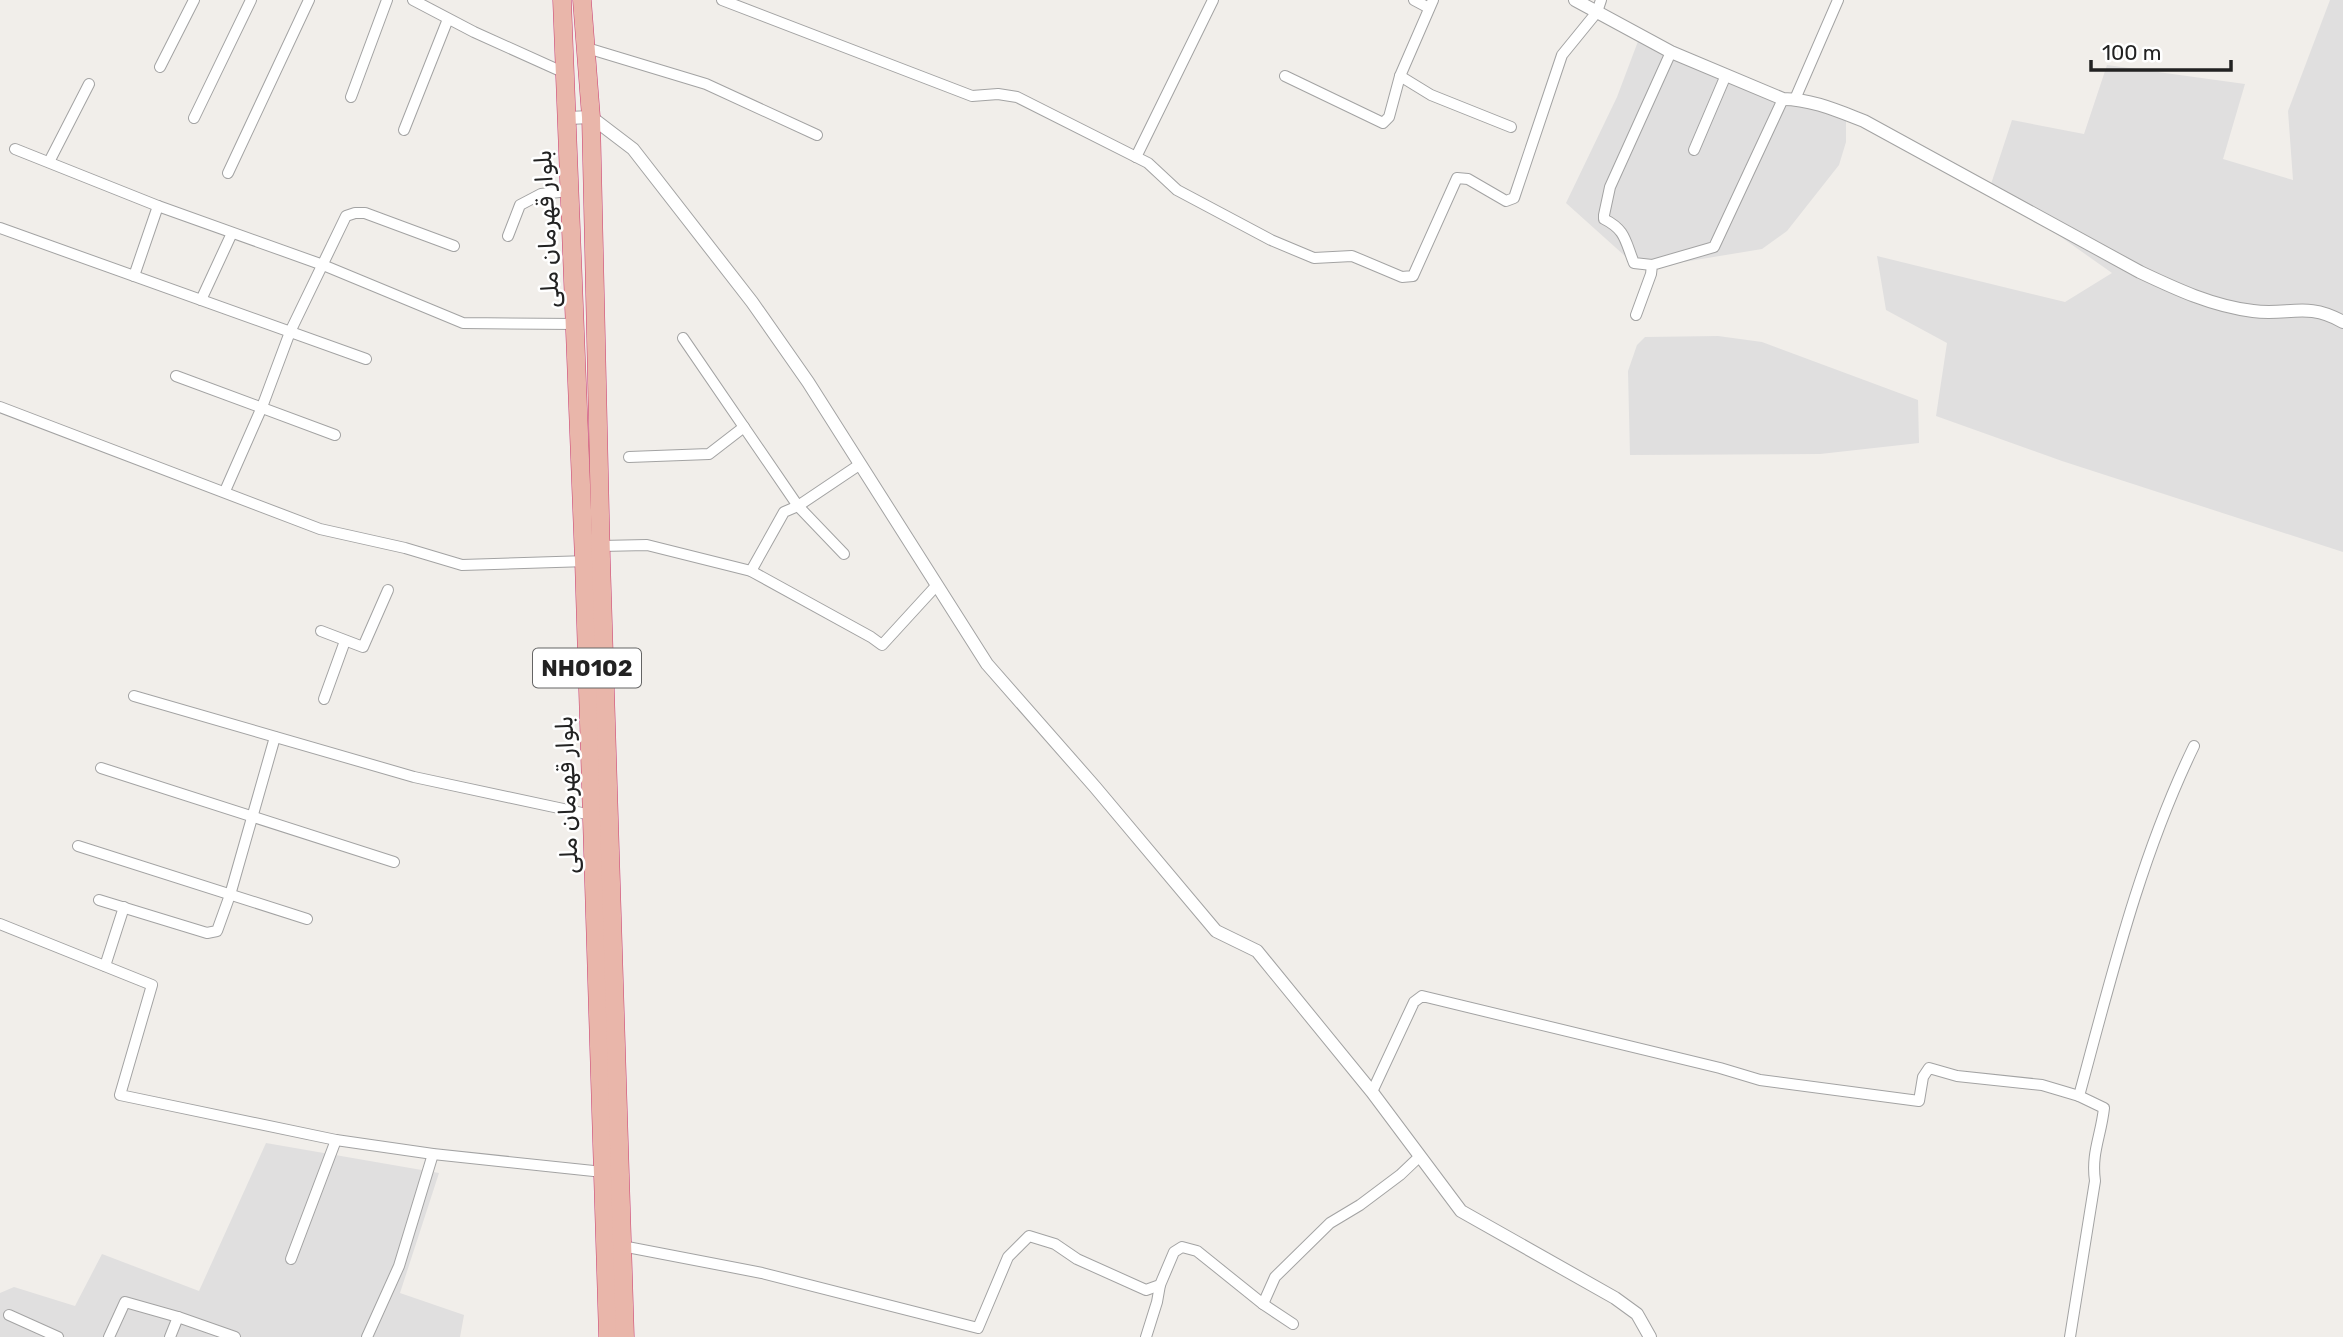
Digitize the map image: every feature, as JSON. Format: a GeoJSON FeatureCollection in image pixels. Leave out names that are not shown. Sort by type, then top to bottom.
{"type":"FeatureCollection","features":[{"type":"Feature","properties":{"kind":"highway","name":"بلوار قهرمان ملی"},"geometry":{"type":"LineString","coordinates":[[562,0],[576,324],[579,469],[595,555]]}},
{"type":"Feature","properties":{"kind":"highway","name":"بلوار قهرمان ملی"},"geometry":{"type":"LineString","coordinates":[[582,0],[591,117],[603,1172],[608,1337]]}},
{"type":"Feature","properties":{"kind":"highway","name":"بلوار قهرمان ملی"},"geometry":{"type":"LineString","coordinates":[[601,817],[625,1337]]}},
{"type":"Feature","properties":{"kind":"street"},"geometry":{"type":"LineString","coordinates":[[160,67],[194,0]]}},
{"type":"Feature","properties":{"kind":"street"},"geometry":{"type":"LineString","coordinates":[[194,118],[251,0]]}},
{"type":"Feature","properties":{"kind":"street"},"geometry":{"type":"LineString","coordinates":[[228,173],[309,0]]}},
{"type":"Feature","properties":{"kind":"street"},"geometry":{"type":"LineString","coordinates":[[351,97],[387,0]]}},
{"type":"Feature","properties":{"kind":"street"},"geometry":{"type":"LineString","coordinates":[[413,0],[565,73]]}},
{"type":"Feature","properties":{"kind":"street"},"geometry":{"type":"LineString","coordinates":[[722,0],[972,96],[998,94],[1017,97],[1148,163],[1177,190],[1271,240],[1314,258],[1352,256],[1402,277],[1413,276],[1457,178],[1468,179],[1506,201],[1514,198],[1562,55],[1599,6]]}},
{"type":"Feature","properties":{"kind":"street"},"geometry":{"type":"LineString","coordinates":[[1136,157],[1213,0]]}},
{"type":"Feature","properties":{"kind":"street"},"geometry":{"type":"LineString","coordinates":[[1285,76],[1383,123],[1389,117],[1400,76],[1431,4],[1414,0]]}},
{"type":"Feature","properties":{"kind":"street"},"geometry":{"type":"LineString","coordinates":[[1575,0],[1599,6],[1671,52],[1789,99],[1832,109],[1864,121],[2140,272],[2178,290],[2228,307],[2257,312],[2318,310],[2343,322]]}},
{"type":"Feature","properties":{"kind":"street"},"geometry":{"type":"LineString","coordinates":[[1671,52],[1610,187],[1604,215],[1604,219],[1619,227],[1623,233],[1634,263],[1652,265],[1714,247],[1838,0]]}},
{"type":"Feature","properties":{"kind":"street"},"geometry":{"type":"LineString","coordinates":[[404,130],[448,19]]}},
{"type":"Feature","properties":{"kind":"street"},"geometry":{"type":"LineString","coordinates":[[587,48],[706,85],[817,135]]}},
{"type":"Feature","properties":{"kind":"street"},"geometry":{"type":"LineString","coordinates":[[1693,150],[1726,75]]}},
{"type":"Feature","properties":{"kind":"street"},"geometry":{"type":"LineString","coordinates":[[1400,76],[1431,94],[1511,127]]}},
{"type":"Feature","properties":{"kind":"street"},"geometry":{"type":"LineString","coordinates":[[49,162],[89,84]]}},
{"type":"Feature","properties":{"kind":"street"},"geometry":{"type":"LineString","coordinates":[[568,118],[591,117],[633,149],[752,302],[808,382],[987,664],[1216,931],[1257,951],[1372,1092],[1461,1211],[1615,1298],[1637,1314],[1650,1337]]}},
{"type":"Feature","properties":{"kind":"street"},"geometry":{"type":"LineString","coordinates":[[15,149],[158,206],[323,265],[463,323],[576,324]]}},
{"type":"Feature","properties":{"kind":"street"},"geometry":{"type":"LineString","coordinates":[[508,236],[520,205],[541,194],[569,191]]}},
{"type":"Feature","properties":{"kind":"street"},"geometry":{"type":"LineString","coordinates":[[134,276],[158,206]]}},
{"type":"Feature","properties":{"kind":"street"},"geometry":{"type":"LineString","coordinates":[[225,491],[262,407],[290,332],[346,216],[355,212],[365,213],[454,246]]}},
{"type":"Feature","properties":{"kind":"street"},"geometry":{"type":"LineString","coordinates":[[0,228],[366,359]]}},
{"type":"Feature","properties":{"kind":"street"},"geometry":{"type":"LineString","coordinates":[[201,300],[232,233]]}},
{"type":"Feature","properties":{"kind":"street"},"geometry":{"type":"LineString","coordinates":[[1636,315],[1652,265]]}},
{"type":"Feature","properties":{"kind":"street"},"geometry":{"type":"LineString","coordinates":[[683,338],[798,506],[844,554]]}},
{"type":"Feature","properties":{"kind":"street"},"geometry":{"type":"LineString","coordinates":[[176,376],[335,435]]}},
{"type":"Feature","properties":{"kind":"street"},"geometry":{"type":"LineString","coordinates":[[0,408],[320,529],[405,548],[462,565],[595,555],[647,545],[751,571],[882,645],[936,586]]}},
{"type":"Feature","properties":{"kind":"street"},"geometry":{"type":"LineString","coordinates":[[629,457],[709,454],[744,427]]}},
{"type":"Feature","properties":{"kind":"street"},"geometry":{"type":"LineString","coordinates":[[751,571],[784,512],[798,506],[859,465]]}},
{"type":"Feature","properties":{"kind":"street"},"geometry":{"type":"LineString","coordinates":[[320,631],[363,647],[388,590]]}},
{"type":"Feature","properties":{"kind":"street"},"geometry":{"type":"LineString","coordinates":[[324,699],[345,641]]}},
{"type":"Feature","properties":{"kind":"street"},"geometry":{"type":"LineString","coordinates":[[134,696],[414,777],[601,817]]}},
{"type":"Feature","properties":{"kind":"street"},"geometry":{"type":"LineString","coordinates":[[99,900],[206,933],[217,931],[230,895],[275,737]]}},
{"type":"Feature","properties":{"kind":"street"},"geometry":{"type":"LineString","coordinates":[[2079,1096],[2116,960],[2141,881],[2175,784],[2194,746]]}},
{"type":"Feature","properties":{"kind":"street"},"geometry":{"type":"LineString","coordinates":[[101,768],[394,862]]}},
{"type":"Feature","properties":{"kind":"street"},"geometry":{"type":"LineString","coordinates":[[78,846],[307,919]]}},
{"type":"Feature","properties":{"kind":"street"},"geometry":{"type":"LineString","coordinates":[[105,966],[124,907]]}},
{"type":"Feature","properties":{"kind":"street"},"geometry":{"type":"LineString","coordinates":[[0,924],[152,985],[120,1096],[336,1140],[433,1154],[603,1172]]}},
{"type":"Feature","properties":{"kind":"street"},"geometry":{"type":"LineString","coordinates":[[1372,1092],[1414,1002],[1422,996],[1760,1080],[1919,1101],[1923,1077],[1929,1068],[1957,1076],[2042,1085],[2079,1096],[2104,1108],[2102,1130],[2092,1161],[2095,1181],[2070,1337]]}},
{"type":"Feature","properties":{"kind":"street"},"geometry":{"type":"LineString","coordinates":[[291,1259],[336,1140]]}},
{"type":"Feature","properties":{"kind":"street"},"geometry":{"type":"LineString","coordinates":[[367,1337],[400,1266],[433,1154]]}},
{"type":"Feature","properties":{"kind":"street"},"geometry":{"type":"LineString","coordinates":[[1263,1304],[1275,1277],[1330,1223],[1360,1205],[1420,1156]]}},
{"type":"Feature","properties":{"kind":"street"},"geometry":{"type":"LineString","coordinates":[[622,1246],[762,1273],[978,1328],[1008,1257],[1029,1236],[1055,1244],[1077,1259],[1146,1290],[1160,1285]]}},
{"type":"Feature","properties":{"kind":"street"},"geometry":{"type":"LineString","coordinates":[[1146,1337],[1160,1285],[1174,1252],[1182,1247],[1197,1251],[1263,1304],[1293,1324]]}},
{"type":"Feature","properties":{"kind":"street"},"geometry":{"type":"LineString","coordinates":[[109,1337],[125,1302],[235,1337]]}},
{"type":"Feature","properties":{"kind":"street"},"geometry":{"type":"LineString","coordinates":[[9,1315],[58,1337]]}},
{"type":"Feature","properties":{"kind":"street"},"geometry":{"type":"LineString","coordinates":[[170,1337],[178,1317]]}},
{"type":"Feature","properties":{"kind":"shaded area"},"geometry":{"type":"Polygon","coordinates":[[[2330,0],[2343,0],[2343,552],[2062,461],[1936,416],[1947,343],[1886,310],[1877,256],[2065,302],[2112,273],[1990,187],[2012,120],[2084,134],[2107,65],[2245,84],[2223,159],[2293,180],[2288,111],[2330,0]]]}},
{"type":"Feature","properties":{"kind":"shaded area"},"geometry":{"type":"Polygon","coordinates":[[[1640,36],[1846,118],[1846,142],[1839,165],[1787,231],[1762,249],[1665,265],[1635,265],[1566,203],[1617,97],[1640,36]]]}},
{"type":"Feature","properties":{"kind":"shaded area"},"geometry":{"type":"Polygon","coordinates":[[[1718,336],[1762,342],[1918,400],[1919,443],[1820,454],[1630,455],[1628,371],[1637,345],[1645,337],[1718,336]]]}},
{"type":"Feature","properties":{"kind":"shaded area"},"geometry":{"type":"Polygon","coordinates":[[[266,1143],[439,1173],[400,1293],[464,1315],[460,1337],[0,1337],[0,1293],[14,1287],[75,1306],[102,1254],[199,1291],[266,1143]]]}}]}
